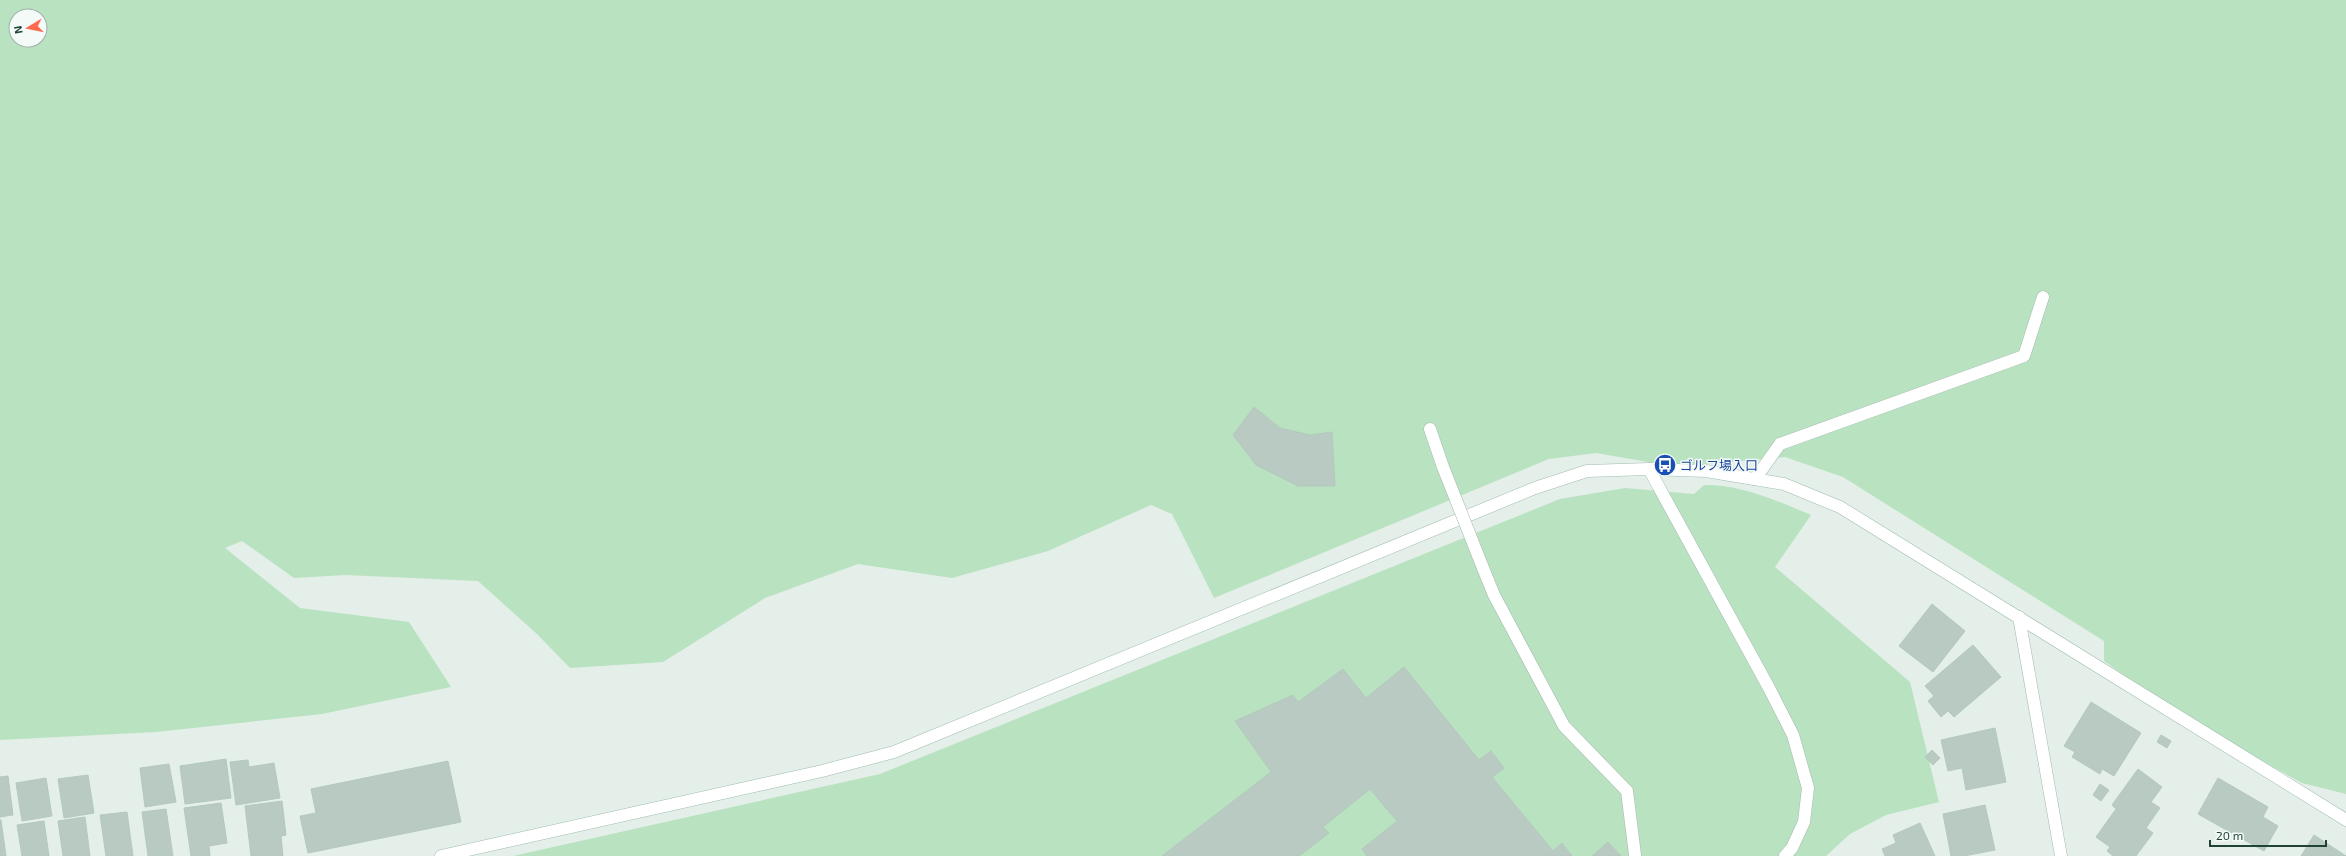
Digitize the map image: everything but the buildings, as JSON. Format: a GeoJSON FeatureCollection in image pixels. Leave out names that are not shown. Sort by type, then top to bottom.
{"type":"FeatureCollection","features":[{"type":"Feature","properties":{"kind":"street"},"geometry":{"type":"LineString","coordinates":[[1755,479],[1780,444],[2024,356],[2043,297]]}},
{"type":"Feature","properties":{"kind":"street"},"geometry":{"type":"LineString","coordinates":[[1430,429],[1443,467],[1494,595],[1564,726],[1627,792],[1635,855]]}},
{"type":"Feature","properties":{"kind":"street"},"geometry":{"type":"LineString","coordinates":[[1649,469],[1770,688],[1793,735],[1808,788],[1804,822],[1792,848],[1785,856]]}},
{"type":"Feature","properties":{"kind":"street"},"geometry":{"type":"LineString","coordinates":[[441,856],[822,771],[894,752],[1535,488],[1587,471],[1649,469],[1706,471],[1784,484],[1840,507],[2346,820]]}},
{"type":"Feature","properties":{"kind":"street"},"geometry":{"type":"LineString","coordinates":[[2019,617],[2061,856]]}},
{"type":"Feature","properties":{"kind":"green space"},"geometry":{"type":"Polygon","coordinates":[[[0,0],[2346,0],[2346,794],[2302,783],[2188,720],[2104,661],[2104,641],[1843,477],[1785,457],[1677,467],[1596,453],[1549,459],[1214,598],[1172,514],[1151,505],[1048,551],[952,578],[858,564],[765,598],[663,662],[570,668],[537,634],[478,581],[346,575],[294,578],[242,541],[225,548],[300,608],[409,622],[451,687],[322,714],[156,732],[0,740],[0,0]]]}},
{"type":"Feature","properties":{"kind":"green space"},"geometry":{"type":"Polygon","coordinates":[[[1704,485],[1732,488],[1759,494],[1811,515],[1775,567],[1910,682],[1939,802],[1886,815],[1850,834],[1826,856],[513,856],[880,774],[1560,499],[1625,488],[1694,494],[1704,485]]]}},
{"type":"Feature","properties":{"kind":"place","name":"ゴルフ場入口"},"geometry":{"type":"Point","coordinates":[1665,465]}}]}
